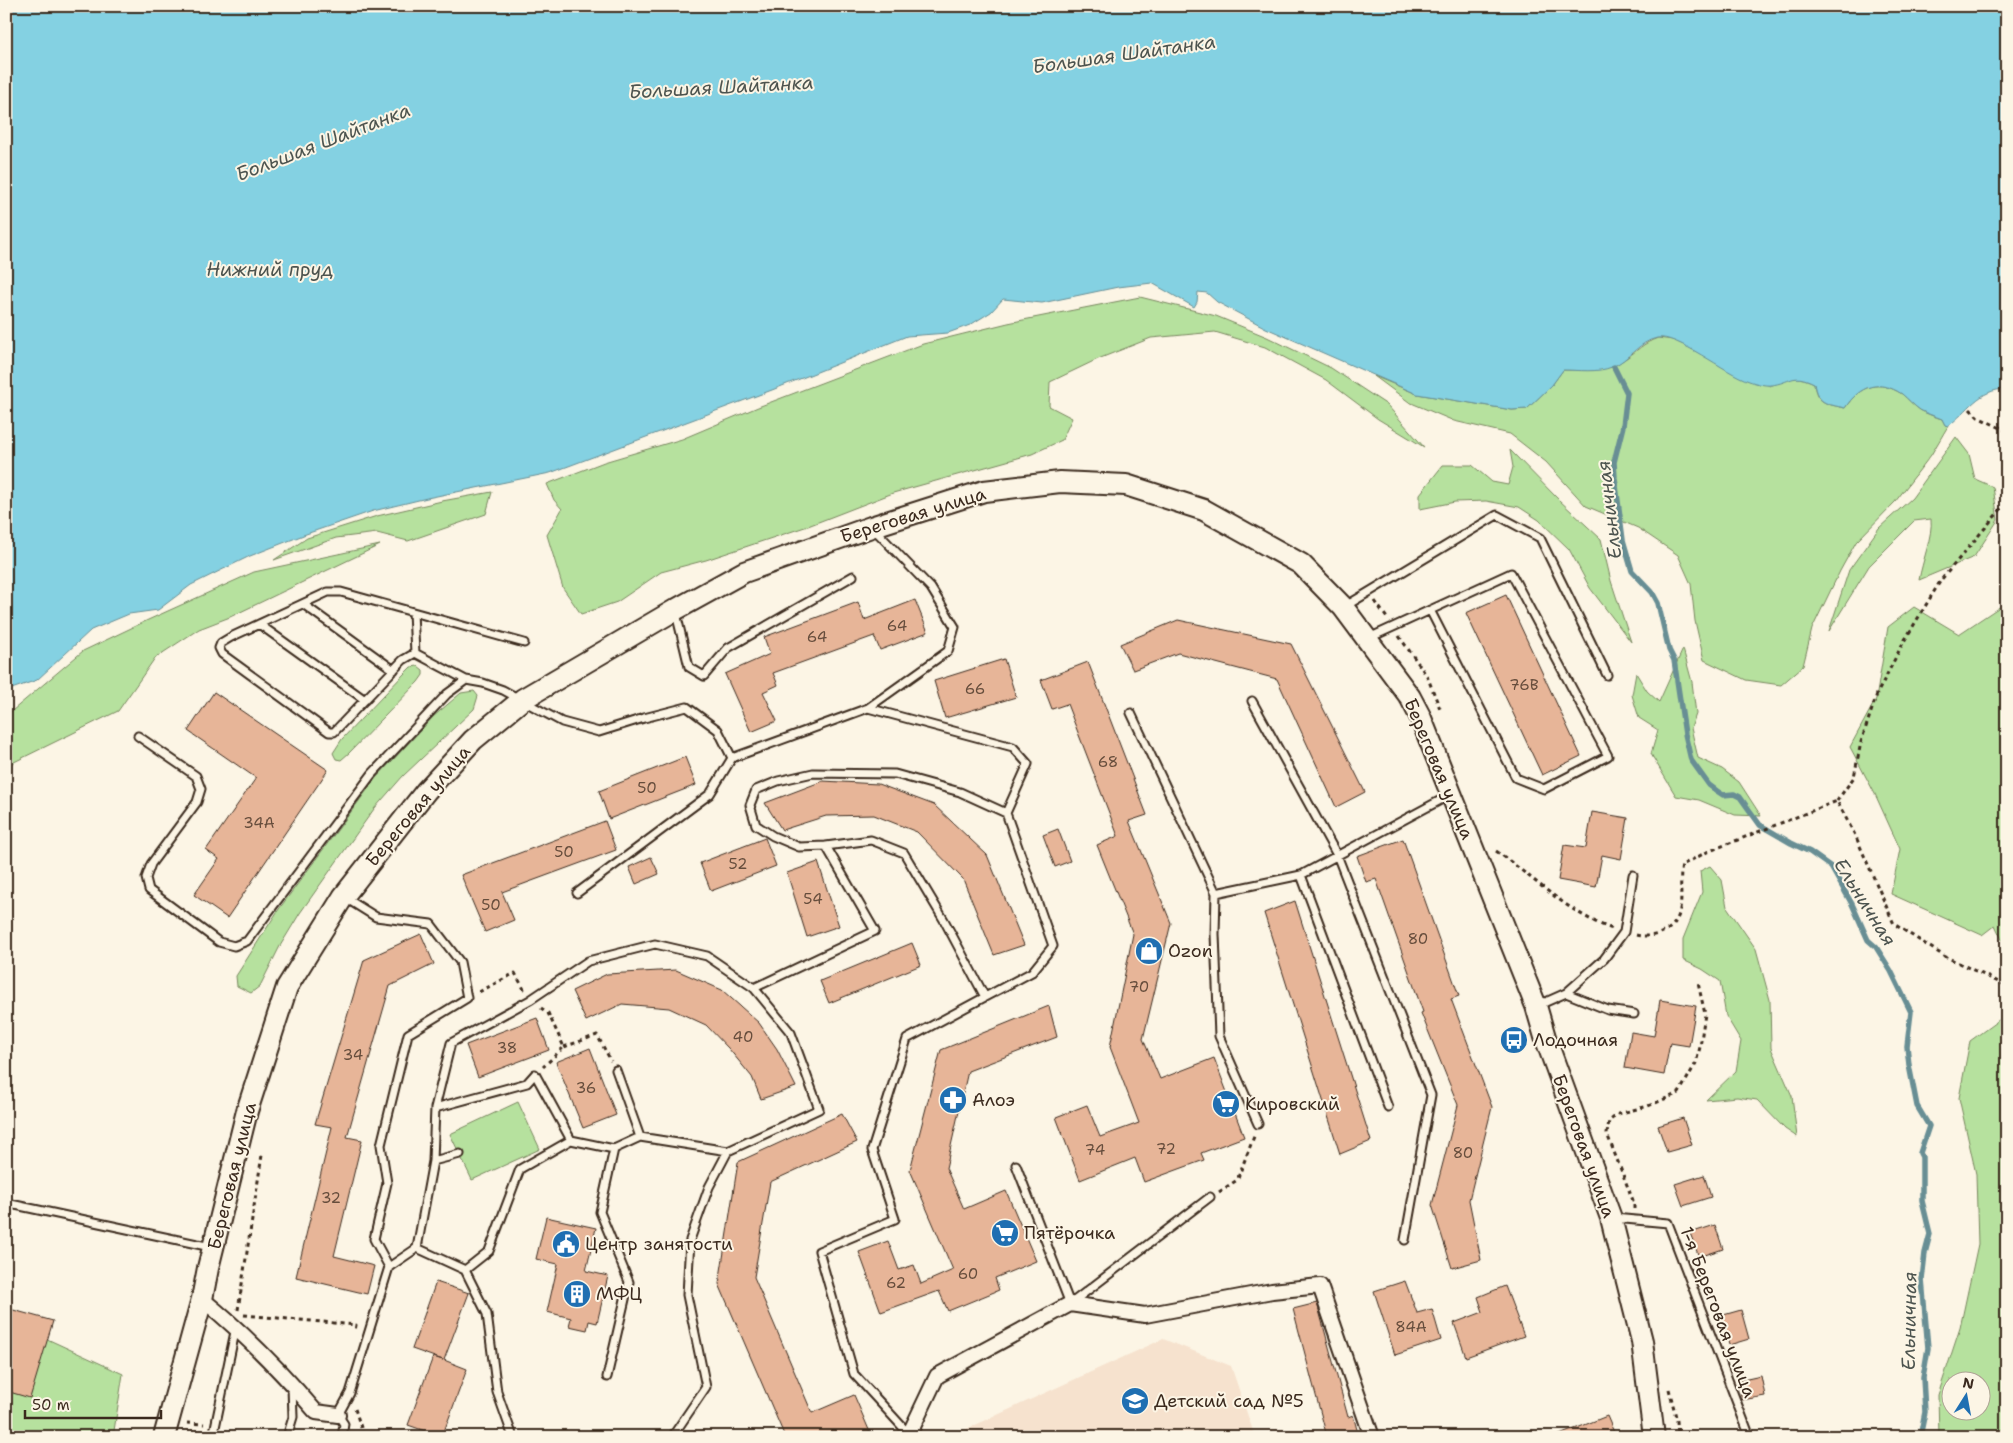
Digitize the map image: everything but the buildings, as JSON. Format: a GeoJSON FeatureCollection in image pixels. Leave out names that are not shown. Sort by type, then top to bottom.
{"type":"FeatureCollection","features":[{"type":"Feature","properties":{"kind":"main road","name":"Береговая улица"},"geometry":{"type":"LineString","coordinates":[[164,1437],[202,1299],[247,1111],[287,987],[343,897],[426,790],[473,740],[523,699],[744,572],[871,527],[984,491],[1060,482],[1126,485],[1204,510],[1301,564],[1343,607],[1410,697],[1420,716],[1536,1006],[1545,1037],[1611,1218],[1642,1341],[1654,1437]]}},
{"type":"Feature","properties":{"kind":"street"},"geometry":{"type":"LineString","coordinates":[[908,1435],[938,1376],[1070,1304],[1145,1314],[1272,1291],[1320,1286],[1372,1437]]}},
{"type":"Feature","properties":{"kind":"street"},"geometry":{"type":"LineString","coordinates":[[202,1299],[236,1326],[316,1412],[338,1415]]}},
{"type":"Feature","properties":{"kind":"lane"},"geometry":{"type":"LineString","coordinates":[[1343,607],[1497,515],[1540,538],[1607,675]]}},
{"type":"Feature","properties":{"kind":"lane"},"geometry":{"type":"LineString","coordinates":[[577,893],[710,794],[732,758],[868,708],[948,651],[955,627],[930,588],[871,527]]}},
{"type":"Feature","properties":{"kind":"lane"},"geometry":{"type":"LineString","coordinates":[[1367,639],[1430,610],[1511,573],[1608,756],[1544,789],[1516,778],[1430,610]]}},
{"type":"Feature","properties":{"kind":"lane"},"geometry":{"type":"LineString","coordinates":[[675,610],[689,667],[704,676],[728,648],[853,576]]}},
{"type":"Feature","properties":{"kind":"lane"},"geometry":{"type":"LineString","coordinates":[[415,653],[403,660],[334,732],[329,732],[222,654],[219,648],[221,642],[328,592],[341,592],[524,643]]}},
{"type":"Feature","properties":{"kind":"lane"},"geometry":{"type":"LineString","coordinates":[[303,604],[394,670]]}},
{"type":"Feature","properties":{"kind":"lane"},"geometry":{"type":"LineString","coordinates":[[413,612],[415,653]]}},
{"type":"Feature","properties":{"kind":"lane"},"geometry":{"type":"LineString","coordinates":[[259,624],[365,700]]}},
{"type":"Feature","properties":{"kind":"lane"},"geometry":{"type":"LineString","coordinates":[[415,653],[466,680],[483,683],[523,699],[562,722],[599,732],[687,707],[718,730],[732,758]]}},
{"type":"Feature","properties":{"kind":"lane"},"geometry":{"type":"LineString","coordinates":[[138,736],[196,776],[201,789],[197,802],[151,864],[146,878],[149,890],[219,942],[234,946],[247,941],[372,774],[447,694],[466,680]]}},
{"type":"Feature","properties":{"kind":"lane"},"geometry":{"type":"LineString","coordinates":[[1252,701],[1337,855],[1431,1095],[1405,1240]]}},
{"type":"Feature","properties":{"kind":"lane"},"geometry":{"type":"LineString","coordinates":[[868,708],[1013,747],[1028,764],[1006,813],[1053,946],[1032,972],[907,1039],[872,1150],[896,1219],[819,1251],[854,1374],[908,1435]]}},
{"type":"Feature","properties":{"kind":"lane"},"geometry":{"type":"LineString","coordinates":[[1131,713],[1216,893],[1215,934],[1219,1036],[1258,1124]]}},
{"type":"Feature","properties":{"kind":"lane"},"geometry":{"type":"LineString","coordinates":[[985,998],[944,920],[904,854],[871,840],[826,846],[798,847],[773,836],[756,825],[750,805],[756,790],[778,781],[813,773],[895,774],[960,792],[1006,813]]}},
{"type":"Feature","properties":{"kind":"lane"},"geometry":{"type":"LineString","coordinates":[[1216,893],[1301,875],[1451,795]]}},
{"type":"Feature","properties":{"kind":"lane"},"geometry":{"type":"LineString","coordinates":[[754,988],[875,930],[826,846]]}},
{"type":"Feature","properties":{"kind":"lane"},"geometry":{"type":"LineString","coordinates":[[1301,875],[1388,1107]]}},
{"type":"Feature","properties":{"kind":"lane"},"geometry":{"type":"LineString","coordinates":[[1536,1006],[1566,993],[1604,958],[1624,932],[1633,875]]}},
{"type":"Feature","properties":{"kind":"lane"},"geometry":{"type":"LineString","coordinates":[[343,897],[376,917],[431,924],[460,962],[467,998],[408,1034],[381,1145],[387,1183],[374,1239],[389,1267]]}},
{"type":"Feature","properties":{"kind":"lane"},"geometry":{"type":"LineString","coordinates":[[342,1437],[344,1424],[338,1415],[350,1393],[389,1267],[417,1248],[433,1162],[435,1108],[451,1043],[530,1000],[588,961],[654,944],[707,956],[754,988],[791,1033],[818,1108],[728,1150],[640,1138],[614,1149],[571,1140],[520,1169],[489,1251],[465,1270]]}},
{"type":"Feature","properties":{"kind":"lane"},"geometry":{"type":"LineString","coordinates":[[1566,993],[1608,1010],[1634,1014]]}},
{"type":"Feature","properties":{"kind":"lane"},"geometry":{"type":"LineString","coordinates":[[616,1070],[640,1138]]}},
{"type":"Feature","properties":{"kind":"lane"},"geometry":{"type":"LineString","coordinates":[[435,1108],[527,1083],[535,1074],[571,1140]]}},
{"type":"Feature","properties":{"kind":"lane"},"geometry":{"type":"LineString","coordinates":[[606,1377],[629,1282],[600,1212],[614,1149]]}},
{"type":"Feature","properties":{"kind":"lane"},"geometry":{"type":"LineString","coordinates":[[672,1437],[706,1387],[687,1295],[690,1240],[710,1187],[728,1150]]}},
{"type":"Feature","properties":{"kind":"lane"},"geometry":{"type":"LineString","coordinates":[[433,1162],[460,1154]]}},
{"type":"Feature","properties":{"kind":"lane"},"geometry":{"type":"LineString","coordinates":[[1016,1165],[1070,1304],[1210,1197]]}},
{"type":"Feature","properties":{"kind":"lane"},"geometry":{"type":"LineString","coordinates":[[6,1203],[214,1247]]}},
{"type":"Feature","properties":{"kind":"lane","name":"1-я Береговая улица"},"geometry":{"type":"LineString","coordinates":[[1611,1218],[1668,1223],[1750,1437]]}},
{"type":"Feature","properties":{"kind":"lane"},"geometry":{"type":"LineString","coordinates":[[417,1248],[465,1270],[487,1314],[497,1392],[513,1437]]}},
{"type":"Feature","properties":{"kind":"lane"},"geometry":{"type":"LineString","coordinates":[[213,1437],[236,1326]]}},
{"type":"Feature","properties":{"kind":"lane"},"geometry":{"type":"LineString","coordinates":[[287,1437],[293,1417],[291,1384]]}},
{"type":"Feature","properties":{"kind":"path"},"geometry":{"type":"LineString","coordinates":[[1970,409],[1978,417],[2007,431]]}},
{"type":"Feature","properties":{"kind":"path"},"geometry":{"type":"LineString","coordinates":[[1496,851],[1547,891],[1579,912],[1608,927],[1642,936],[1658,934],[1671,928],[1680,915],[1682,893],[1679,878],[1682,865],[1708,852],[1837,800],[1854,777],[1861,742],[1877,694],[1903,643],[1941,580],[2007,502]]}},
{"type":"Feature","properties":{"kind":"path"},"geometry":{"type":"LineString","coordinates":[[1837,800],[1856,837],[1894,924],[1944,956],[2007,986]]}},
{"type":"Feature","properties":{"kind":"path"},"geometry":{"type":"LineString","coordinates":[[467,998],[516,973],[530,1000]]}},
{"type":"Feature","properties":{"kind":"path"},"geometry":{"type":"LineString","coordinates":[[1635,1220],[1634,1204],[1607,1134],[1609,1121],[1618,1114],[1648,1106],[1679,1093],[1696,1063],[1700,1047],[1705,1014],[1698,983]]}},
{"type":"Feature","properties":{"kind":"path"},"geometry":{"type":"LineString","coordinates":[[548,1013],[564,1047]]}},
{"type":"Feature","properties":{"kind":"path"},"geometry":{"type":"LineString","coordinates":[[535,1074],[564,1047],[597,1035],[616,1070]]}},
{"type":"Feature","properties":{"kind":"path"},"geometry":{"type":"LineString","coordinates":[[1210,1197],[1237,1180],[1258,1124]]}},
{"type":"Feature","properties":{"kind":"path"},"geometry":{"type":"LineString","coordinates":[[262,1155],[238,1314],[356,1325],[355,1334]]}},
{"type":"Feature","properties":{"kind":"path"},"geometry":{"type":"LineString","coordinates":[[350,1393],[364,1437]]}},
{"type":"Feature","properties":{"kind":"path"},"geometry":{"type":"LineString","coordinates":[[182,1422],[217,1425]]}},
{"type":"Feature","properties":{"kind":"shaded area","name":"Детский сад №5"},"geometry":{"type":"Polygon","coordinates":[[[1163,1339],[1231,1366],[1255,1437],[949,1437],[1163,1339]]]}},
{"type":"Feature","properties":{"kind":"green space"},"geometry":{"type":"Polygon","coordinates":[[[1140,297],[1216,316],[1267,337],[1331,368],[1387,405],[1424,447],[1378,419],[1326,380],[1265,347],[1215,332],[1151,338],[1098,359],[1050,382],[1049,406],[1072,418],[1062,440],[1032,454],[893,493],[808,526],[706,560],[661,572],[617,602],[581,614],[563,588],[547,535],[562,509],[554,500],[547,484],[604,462],[682,439],[758,407],[923,344],[1008,323],[1140,297]]]}},
{"type":"Feature","properties":{"kind":"green space"},"geometry":{"type":"Polygon","coordinates":[[[1658,338],[1673,340],[1770,386],[1792,378],[1807,380],[1814,383],[1817,395],[1823,402],[1839,407],[1845,408],[1857,394],[1870,387],[1878,386],[1894,389],[1920,410],[1942,419],[1945,425],[1948,426],[1931,455],[1895,502],[1856,542],[1812,629],[1803,666],[1781,685],[1746,680],[1704,660],[1695,621],[1691,584],[1678,555],[1638,528],[1586,506],[1546,462],[1510,434],[1454,421],[1409,402],[1374,376],[1417,394],[1512,410],[1527,409],[1552,385],[1563,370],[1595,369],[1610,366],[1625,359],[1648,342],[1658,338]]]}},
{"type":"Feature","properties":{"kind":"green space"},"geometry":{"type":"Polygon","coordinates":[[[1956,437],[1969,454],[1975,479],[1993,487],[1998,520],[1974,557],[1919,580],[1929,541],[1931,519],[1914,521],[1869,566],[1829,631],[1849,570],[1879,528],[1912,498],[1956,437]]]}},
{"type":"Feature","properties":{"kind":"green space"},"geometry":{"type":"Polygon","coordinates":[[[1510,450],[1601,539],[1611,581],[1631,642],[1590,588],[1569,549],[1539,520],[1519,507],[1486,501],[1455,502],[1420,509],[1420,494],[1443,465],[1472,465],[1492,482],[1508,485],[1513,467],[1510,450]]]}},
{"type":"Feature","properties":{"kind":"green space"},"geometry":{"type":"Polygon","coordinates":[[[492,492],[486,514],[408,541],[377,533],[336,538],[274,560],[307,538],[377,516],[492,492]]]}},
{"type":"Feature","properties":{"kind":"green space"},"geometry":{"type":"Polygon","coordinates":[[[380,545],[230,617],[199,629],[155,658],[118,711],[6,766],[6,716],[83,651],[254,572],[380,545]]]}},
{"type":"Feature","properties":{"kind":"green space"},"geometry":{"type":"Polygon","coordinates":[[[2007,602],[2007,950],[1995,925],[1982,935],[1891,894],[1900,849],[1875,794],[1850,747],[1876,699],[1888,627],[1914,607],[1959,634],[2007,602]]]}},
{"type":"Feature","properties":{"kind":"green space"},"geometry":{"type":"Polygon","coordinates":[[[1683,649],[1692,682],[1696,714],[1691,728],[1698,758],[1722,769],[1739,782],[1761,816],[1735,815],[1699,800],[1676,796],[1651,754],[1658,730],[1639,718],[1632,695],[1636,673],[1647,691],[1659,702],[1683,649]]]}},
{"type":"Feature","properties":{"kind":"green space"},"geometry":{"type":"Polygon","coordinates":[[[418,666],[423,670],[423,675],[418,682],[349,753],[341,760],[336,759],[333,753],[342,739],[411,667],[418,666]]]}},
{"type":"Feature","properties":{"kind":"green space"},"geometry":{"type":"Polygon","coordinates":[[[474,691],[478,696],[474,709],[403,776],[374,809],[300,913],[280,946],[260,986],[251,993],[237,986],[236,976],[279,909],[376,778],[434,716],[461,693],[474,691]]]}},
{"type":"Feature","properties":{"kind":"green space"},"geometry":{"type":"Polygon","coordinates":[[[1710,866],[1722,880],[1727,907],[1756,949],[1770,1000],[1771,1048],[1792,1096],[1797,1137],[1785,1129],[1757,1100],[1737,1097],[1706,1100],[1736,1071],[1741,1041],[1726,1016],[1720,981],[1702,969],[1683,960],[1683,939],[1702,892],[1700,871],[1710,866]]]}},
{"type":"Feature","properties":{"kind":"green space"},"geometry":{"type":"Polygon","coordinates":[[[2007,1014],[2007,1437],[1939,1437],[1938,1395],[1940,1389],[1940,1420],[1990,1420],[1990,1370],[1946,1370],[1960,1328],[1978,1244],[1976,1174],[1959,1098],[1970,1041],[2007,1014]]]}},
{"type":"Feature","properties":{"kind":"green space"},"geometry":{"type":"Polygon","coordinates":[[[518,1102],[540,1149],[472,1180],[450,1134],[518,1102]]]}},
{"type":"Feature","properties":{"kind":"green space"},"geometry":{"type":"Polygon","coordinates":[[[6,1320],[123,1374],[113,1437],[6,1437],[6,1320]]]}},
{"type":"Feature","properties":{"kind":"water","name":"Нижний пруд"},"geometry":{"type":"Polygon","coordinates":[[[6,6],[2007,6],[2007,389],[1997,390],[1981,397],[1948,426],[1945,425],[1942,419],[1920,410],[1894,389],[1878,386],[1870,387],[1857,394],[1845,408],[1824,402],[1815,390],[1814,383],[1807,380],[1796,378],[1769,385],[1754,383],[1739,377],[1689,348],[1666,338],[1657,338],[1644,343],[1624,360],[1612,367],[1594,371],[1563,370],[1552,385],[1527,409],[1512,410],[1417,394],[1266,328],[1217,302],[1207,293],[1198,292],[1197,302],[1194,307],[1152,283],[1118,287],[1042,303],[1003,299],[991,312],[970,325],[948,333],[907,336],[772,390],[550,473],[373,511],[250,556],[191,585],[158,610],[129,614],[91,630],[37,680],[6,691],[6,6]]]}},
{"type":"Feature","properties":{"kind":"waterway","name":"Ельничная"},"geometry":{"type":"LineString","coordinates":[[1614,367],[1627,393],[1623,426],[1614,462],[1623,540],[1632,571],[1652,592],[1658,603],[1669,650],[1674,660],[1685,734],[1691,760],[1709,785],[1723,795],[1734,794],[1740,797],[1760,825],[1810,852],[1831,867],[1852,904],[1868,940],[1876,947],[1891,971],[1911,1012],[1907,1046],[1909,1065],[1917,1106],[1929,1126],[1920,1153],[1922,1157],[1922,1201],[1930,1234],[1925,1253],[1922,1280],[1928,1348],[1923,1378],[1925,1412],[1920,1437]]}},
{"type":"Feature","properties":{"kind":"place","name":"Ozon"},"geometry":{"type":"Point","coordinates":[1149,951]}},
{"type":"Feature","properties":{"kind":"place","name":"Лодочная"},"geometry":{"type":"Point","coordinates":[1514,1040]}},
{"type":"Feature","properties":{"kind":"place","name":"Алоэ"},"geometry":{"type":"Point","coordinates":[953,1100]}},
{"type":"Feature","properties":{"kind":"place","name":"Кировский"},"geometry":{"type":"Point","coordinates":[1226,1104]}},
{"type":"Feature","properties":{"kind":"place","name":"Пятёрочка"},"geometry":{"type":"Point","coordinates":[1005,1233]}},
{"type":"Feature","properties":{"kind":"place","name":"Центр занятости"},"geometry":{"type":"Point","coordinates":[566,1244]}},
{"type":"Feature","properties":{"kind":"place","name":"МФЦ"},"geometry":{"type":"Point","coordinates":[577,1294]}},
{"type":"Feature","properties":{"kind":"place","name":"Детский сад №5"},"geometry":{"type":"Point","coordinates":[1135,1401]}},
{"type":"Feature","properties":{"kind":"water label","name":"Большая Шайтанка"},"geometry":{"type":"Point","coordinates":[1124,54]}},
{"type":"Feature","properties":{"kind":"water label","name":"Большая Шайтанка"},"geometry":{"type":"Point","coordinates":[721,87]}},
{"type":"Feature","properties":{"kind":"water label","name":"Большая Шайтанка"},"geometry":{"type":"Point","coordinates":[323,142]}}]}
